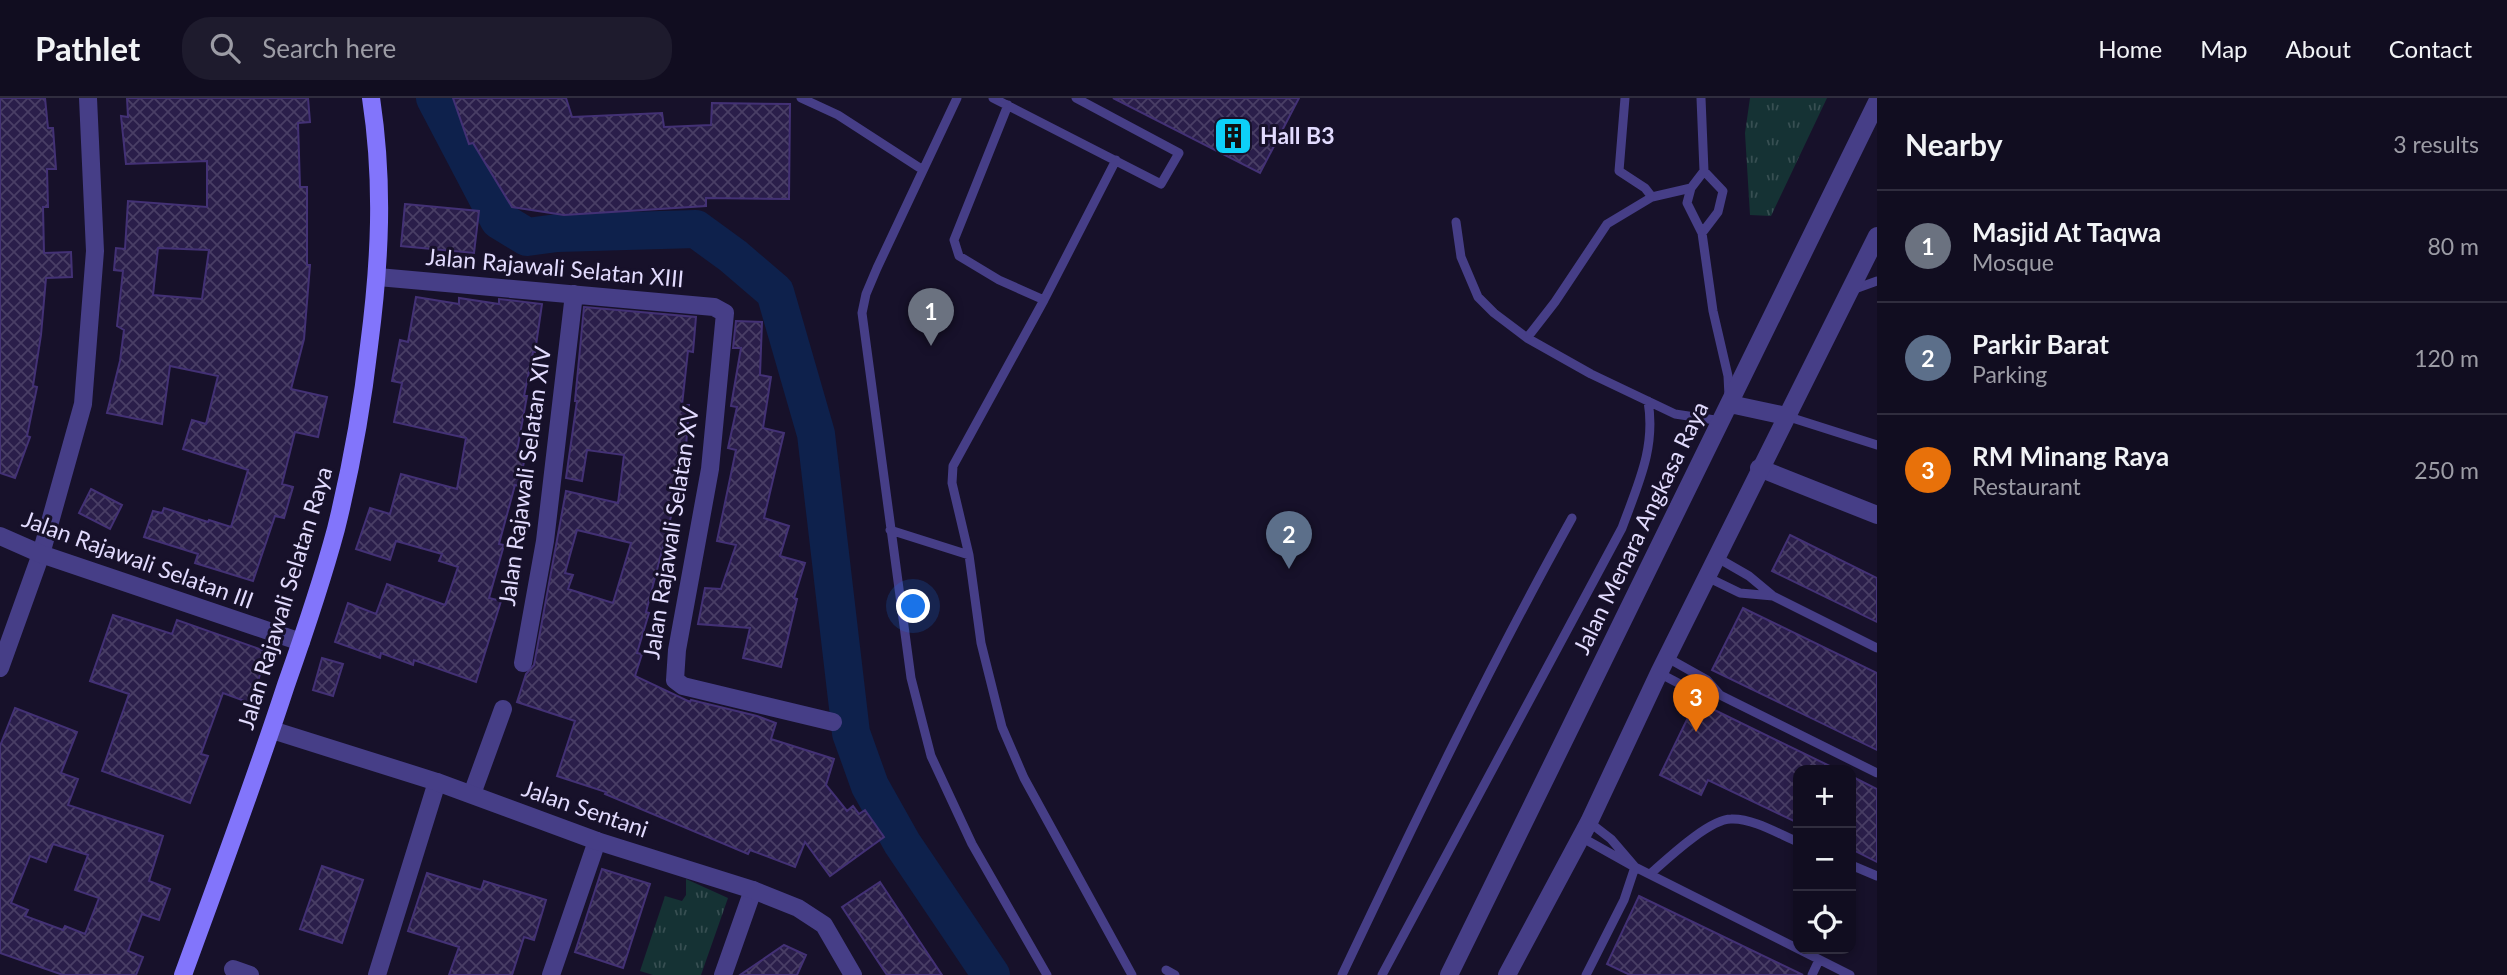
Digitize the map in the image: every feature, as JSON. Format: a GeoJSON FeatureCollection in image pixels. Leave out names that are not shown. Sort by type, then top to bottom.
{"type":"FeatureCollection","features":[{"type":"Feature","properties":{"kind":"main road","name":"Jalan Rajawali Selatan Raya"},"geometry":{"type":"LineString","coordinates":[[183,975],[301,642],[335,530],[360,424],[378,277],[380,193],[371,98]]}},
{"type":"Feature","properties":{"kind":"street"},"geometry":{"type":"LineString","coordinates":[[0,668],[41,554],[83,404],[95,251],[88,98]]}},
{"type":"Feature","properties":{"kind":"street","name":"Jalan Menara Angkasa Raya"},"geometry":{"type":"LineString","coordinates":[[1449,975],[1877,102]]}},
{"type":"Feature","properties":{"kind":"street"},"geometry":{"type":"LineString","coordinates":[[1507,975],[1585,829],[1759,468],[1877,236]]}},
{"type":"Feature","properties":{"kind":"street","name":"Jalan Rajawali Selatan XIII"},"geometry":{"type":"LineString","coordinates":[[378,277],[715,307],[725,313]]}},
{"type":"Feature","properties":{"kind":"street","name":"Jalan Rajawali Selatan XIV"},"geometry":{"type":"LineString","coordinates":[[523,663],[545,541],[574,294]]}},
{"type":"Feature","properties":{"kind":"street","name":"Jalan Rajawali Selatan XV"},"geometry":{"type":"LineString","coordinates":[[725,313],[710,469],[674,680],[683,686],[833,722]]}},
{"type":"Feature","properties":{"kind":"street"},"geometry":{"type":"LineString","coordinates":[[1730,404],[1786,416]]}},
{"type":"Feature","properties":{"kind":"street"},"geometry":{"type":"LineString","coordinates":[[1759,468],[1877,515]]}},
{"type":"Feature","properties":{"kind":"street","name":"Jalan Rajawali Selatan III"},"geometry":{"type":"LineString","coordinates":[[0,536],[41,554],[301,642]]}},
{"type":"Feature","properties":{"kind":"street"},"geometry":{"type":"LineString","coordinates":[[472,794],[503,709]]}},
{"type":"Feature","properties":{"kind":"street","name":"Jalan Sentani"},"geometry":{"type":"LineString","coordinates":[[272,730],[437,782],[597,841],[753,890],[798,908],[824,925],[853,975]]}},
{"type":"Feature","properties":{"kind":"street"},"geometry":{"type":"LineString","coordinates":[[377,975],[437,782]]}},
{"type":"Feature","properties":{"kind":"street"},"geometry":{"type":"LineString","coordinates":[[551,975],[597,841]]}},
{"type":"Feature","properties":{"kind":"street"},"geometry":{"type":"LineString","coordinates":[[723,975],[753,890]]}},
{"type":"Feature","properties":{"kind":"street"},"geometry":{"type":"LineString","coordinates":[[233,969],[250,975]]}},
{"type":"Feature","properties":{"kind":"lane"},"geometry":{"type":"LineString","coordinates":[[801,98],[838,115],[923,170]]}},
{"type":"Feature","properties":{"kind":"lane"},"geometry":{"type":"LineString","coordinates":[[957,98],[870,285],[862,313],[911,678],[931,756],[972,844],[1047,975]]}},
{"type":"Feature","properties":{"kind":"lane"},"geometry":{"type":"LineString","coordinates":[[993,98],[1161,184],[1179,153],[1076,98]]}},
{"type":"Feature","properties":{"kind":"lane"},"geometry":{"type":"LineString","coordinates":[[1625,98],[1619,171],[1645,188],[1651,197]]}},
{"type":"Feature","properties":{"kind":"lane"},"geometry":{"type":"LineString","coordinates":[[1701,98],[1704,171],[1691,188],[1687,203],[1702,233],[1713,311],[1728,376],[1730,404]]}},
{"type":"Feature","properties":{"kind":"lane"},"geometry":{"type":"LineString","coordinates":[[1008,105],[954,240],[959,257],[999,280],[1044,300]]}},
{"type":"Feature","properties":{"kind":"lane"},"geometry":{"type":"LineString","coordinates":[[1116,160],[1044,300],[953,466],[952,483],[969,555],[981,643],[1002,727],[1024,779],[1132,975]]}},
{"type":"Feature","properties":{"kind":"lane"},"geometry":{"type":"LineString","coordinates":[[1702,233],[1717,212],[1723,191],[1704,171]]}},
{"type":"Feature","properties":{"kind":"lane"},"geometry":{"type":"LineString","coordinates":[[1527,338],[1555,302],[1607,224],[1651,197],[1691,188]]}},
{"type":"Feature","properties":{"kind":"lane"},"geometry":{"type":"LineString","coordinates":[[1456,222],[1461,257],[1478,297],[1494,313],[1527,338],[1591,374],[1675,414],[1715,420],[1719,425]]}},
{"type":"Feature","properties":{"kind":"lane"},"geometry":{"type":"LineString","coordinates":[[1849,291],[1877,281]]}},
{"type":"Feature","properties":{"kind":"lane"},"geometry":{"type":"LineString","coordinates":[[1382,975],[1622,528],[1647,460],[1651,422],[1648,401]]}},
{"type":"Feature","properties":{"kind":"lane"},"geometry":{"type":"LineString","coordinates":[[1786,416],[1877,445]]}},
{"type":"Feature","properties":{"kind":"lane"},"geometry":{"type":"LineString","coordinates":[[1342,975],[1422,808],[1538,579],[1572,518]]}},
{"type":"Feature","properties":{"kind":"lane"},"geometry":{"type":"LineString","coordinates":[[890,530],[969,555]]}},
{"type":"Feature","properties":{"kind":"lane"},"geometry":{"type":"LineString","coordinates":[[1716,557],[1749,576],[1773,596],[1877,648]]}},
{"type":"Feature","properties":{"kind":"lane"},"geometry":{"type":"LineString","coordinates":[[1707,576],[1740,593],[1773,596]]}},
{"type":"Feature","properties":{"kind":"lane"},"geometry":{"type":"LineString","coordinates":[[1662,665],[1707,680],[1720,695],[1877,774]]}},
{"type":"Feature","properties":{"kind":"lane"},"geometry":{"type":"LineString","coordinates":[[1662,665],[1699,695],[1720,695]]}},
{"type":"Feature","properties":{"kind":"lane"},"geometry":{"type":"LineString","coordinates":[[1650,874],[1698,835],[1730,818],[1754,824],[1793,840]]}},
{"type":"Feature","properties":{"kind":"lane"},"geometry":{"type":"LineString","coordinates":[[1585,829],[1611,839],[1635,867]]}},
{"type":"Feature","properties":{"kind":"lane"},"geometry":{"type":"LineString","coordinates":[[1585,829],[1635,867],[1850,975]]}},
{"type":"Feature","properties":{"kind":"lane"},"geometry":{"type":"LineString","coordinates":[[1856,866],[1877,876]]}},
{"type":"Feature","properties":{"kind":"lane"},"geometry":{"type":"LineString","coordinates":[[1586,975],[1624,900],[1635,867]]}},
{"type":"Feature","properties":{"kind":"lane"},"geometry":{"type":"LineString","coordinates":[[1812,975],[1819,960]]}},
{"type":"Feature","properties":{"kind":"green space"},"geometry":{"type":"Polygon","coordinates":[[[1750,98],[1827,98],[1771,216],[1750,215],[1745,133],[1750,98]]]}},
{"type":"Feature","properties":{"kind":"green space"},"geometry":{"type":"Polygon","coordinates":[[[686,879],[728,898],[701,975],[653,975],[640,971],[665,896],[682,901],[686,895],[686,879]]]}},
{"type":"Feature","properties":{"kind":"building"},"geometry":{"type":"Polygon","coordinates":[[[0,98],[45,98],[48,128],[53,128],[56,169],[47,169],[48,207],[43,207],[44,253],[71,252],[72,277],[46,278],[33,386],[37,387],[27,436],[30,437],[15,478],[0,473],[0,98]]]}},
{"type":"Feature","properties":{"kind":"building"},"geometry":{"type":"Polygon","coordinates":[[[127,98],[308,98],[310,122],[298,123],[300,187],[307,187],[307,265],[310,265],[304,339],[291,389],[327,397],[318,437],[295,432],[282,484],[293,487],[284,518],[275,516],[253,581],[195,563],[198,554],[144,537],[153,511],[162,513],[164,508],[231,527],[248,470],[183,449],[192,420],[206,424],[218,376],[170,366],[162,424],[107,413],[120,361],[124,330],[117,326],[123,271],[114,270],[116,248],[125,249],[128,201],[207,207],[207,161],[126,164],[121,116],[128,117],[127,98]],[[158,248],[153,295],[202,299],[209,250],[158,248]]]}},
{"type":"Feature","properties":{"kind":"building"},"geometry":{"type":"Polygon","coordinates":[[[453,98],[566,98],[572,117],[662,113],[664,127],[711,125],[712,103],[790,104],[789,199],[706,198],[706,206],[564,215],[512,207],[473,143],[469,144],[453,98]]]}},
{"type":"Feature","properties":{"kind":"building","name":"Hall B3"},"geometry":{"type":"Polygon","coordinates":[[[1113,98],[1299,98],[1260,173],[1113,98]]]}},
{"type":"Feature","properties":{"kind":"building"},"geometry":{"type":"Polygon","coordinates":[[[405,204],[479,211],[474,253],[401,246],[405,204]]]}},
{"type":"Feature","properties":{"kind":"building"},"geometry":{"type":"Polygon","coordinates":[[[416,297],[459,304],[459,298],[499,304],[499,299],[542,304],[535,352],[524,396],[527,396],[517,451],[526,452],[519,486],[515,485],[499,544],[504,545],[489,598],[501,601],[476,682],[414,660],[413,665],[381,653],[380,658],[335,642],[348,603],[376,614],[387,584],[445,605],[458,567],[439,561],[442,554],[396,541],[390,560],[356,549],[370,508],[390,514],[401,474],[457,489],[466,438],[394,422],[402,383],[392,381],[400,340],[408,342],[416,297]]]}},
{"type":"Feature","properties":{"kind":"building"},"geometry":{"type":"Polygon","coordinates":[[[584,307],[696,317],[693,352],[688,351],[682,405],[689,405],[686,447],[680,446],[674,505],[646,612],[649,613],[637,653],[642,654],[635,676],[690,702],[691,700],[757,716],[776,723],[771,739],[834,759],[826,785],[847,811],[853,806],[859,814],[865,810],[884,837],[830,876],[805,842],[795,867],[750,850],[748,854],[605,794],[606,792],[557,776],[575,721],[517,702],[526,674],[534,665],[566,491],[618,503],[624,455],[587,450],[582,481],[566,478],[584,307]],[[577,530],[565,573],[573,575],[568,589],[613,603],[631,543],[577,530]]]}},
{"type":"Feature","properties":{"kind":"building"},"geometry":{"type":"Polygon","coordinates":[[[736,321],[762,322],[760,375],[771,377],[763,428],[784,433],[764,518],[789,526],[780,556],[805,563],[794,598],[797,599],[781,667],[743,658],[750,628],[698,624],[705,588],[721,589],[736,545],[717,541],[736,450],[728,448],[737,407],[731,406],[741,348],[733,348],[736,321]]]}},
{"type":"Feature","properties":{"kind":"building"},"geometry":{"type":"Polygon","coordinates":[[[91,489],[122,505],[110,529],[79,513],[91,489]]]}},
{"type":"Feature","properties":{"kind":"building"},"geometry":{"type":"Polygon","coordinates":[[[1790,535],[1877,578],[1877,622],[1772,571],[1790,535]]]}},
{"type":"Feature","properties":{"kind":"building"},"geometry":{"type":"Polygon","coordinates":[[[1743,608],[1877,673],[1877,750],[1712,670],[1743,608]]]}},
{"type":"Feature","properties":{"kind":"building"},"geometry":{"type":"Polygon","coordinates":[[[113,615],[172,634],[177,620],[268,652],[250,703],[223,693],[201,754],[208,756],[190,803],[102,771],[129,694],[90,681],[113,615]]]}},
{"type":"Feature","properties":{"kind":"building"},"geometry":{"type":"Polygon","coordinates":[[[322,658],[343,664],[333,696],[313,690],[322,658]]]}},
{"type":"Feature","properties":{"kind":"building"},"geometry":{"type":"Polygon","coordinates":[[[1696,701],[1828,765],[1793,765],[1793,821],[1708,780],[1701,795],[1660,775],[1696,701]]]}},
{"type":"Feature","properties":{"kind":"building"},"geometry":{"type":"Polygon","coordinates":[[[15,708],[77,732],[61,773],[78,779],[68,805],[163,836],[149,881],[170,889],[159,920],[142,914],[128,951],[143,957],[136,975],[63,975],[0,953],[0,746],[15,708]],[[53,844],[46,862],[30,856],[11,903],[28,910],[25,916],[63,930],[65,926],[85,934],[99,898],[75,890],[88,855],[53,844]]]}},
{"type":"Feature","properties":{"kind":"building"},"geometry":{"type":"Polygon","coordinates":[[[1856,778],[1877,789],[1877,862],[1856,852],[1856,778]]]}},
{"type":"Feature","properties":{"kind":"building"},"geometry":{"type":"Polygon","coordinates":[[[322,866],[363,880],[342,943],[300,929],[322,866]]]}},
{"type":"Feature","properties":{"kind":"building"},"geometry":{"type":"Polygon","coordinates":[[[602,869],[650,884],[623,968],[575,952],[602,869]]]}},
{"type":"Feature","properties":{"kind":"building"},"geometry":{"type":"Polygon","coordinates":[[[427,873],[481,890],[484,881],[546,900],[534,940],[524,937],[512,975],[449,975],[459,947],[408,931],[427,873]]]}},
{"type":"Feature","properties":{"kind":"building"},"geometry":{"type":"Polygon","coordinates":[[[880,882],[942,975],[887,975],[842,907],[880,882]]]}},
{"type":"Feature","properties":{"kind":"building"},"geometry":{"type":"Polygon","coordinates":[[[1639,896],[1803,975],[1630,975],[1607,964],[1639,896]]]}},
{"type":"Feature","properties":{"kind":"building"},"geometry":{"type":"Polygon","coordinates":[[[784,945],[806,955],[797,975],[740,975],[784,945]]]}},
{"type":"Feature","properties":{"kind":"waterway"},"geometry":{"type":"LineString","coordinates":[[435,98],[499,220],[527,237],[557,233],[696,229],[775,292],[816,434],[851,733],[870,786],[902,843],[991,975]]}},
{"type":"Feature","properties":{"kind":"place","name":"Hall B3"},"geometry":{"type":"Point","coordinates":[1233,136]}},
{"type":"Feature","properties":{"kind":"place","name":"Masjid At Taqwa"},"geometry":{"type":"Point","coordinates":[931,346]}},
{"type":"Feature","properties":{"kind":"place","name":"Parkir Barat"},"geometry":{"type":"Point","coordinates":[1289,569]}},
{"type":"Feature","properties":{"kind":"place","name":"RM Minang Raya"},"geometry":{"type":"Point","coordinates":[1696,732]}}]}
